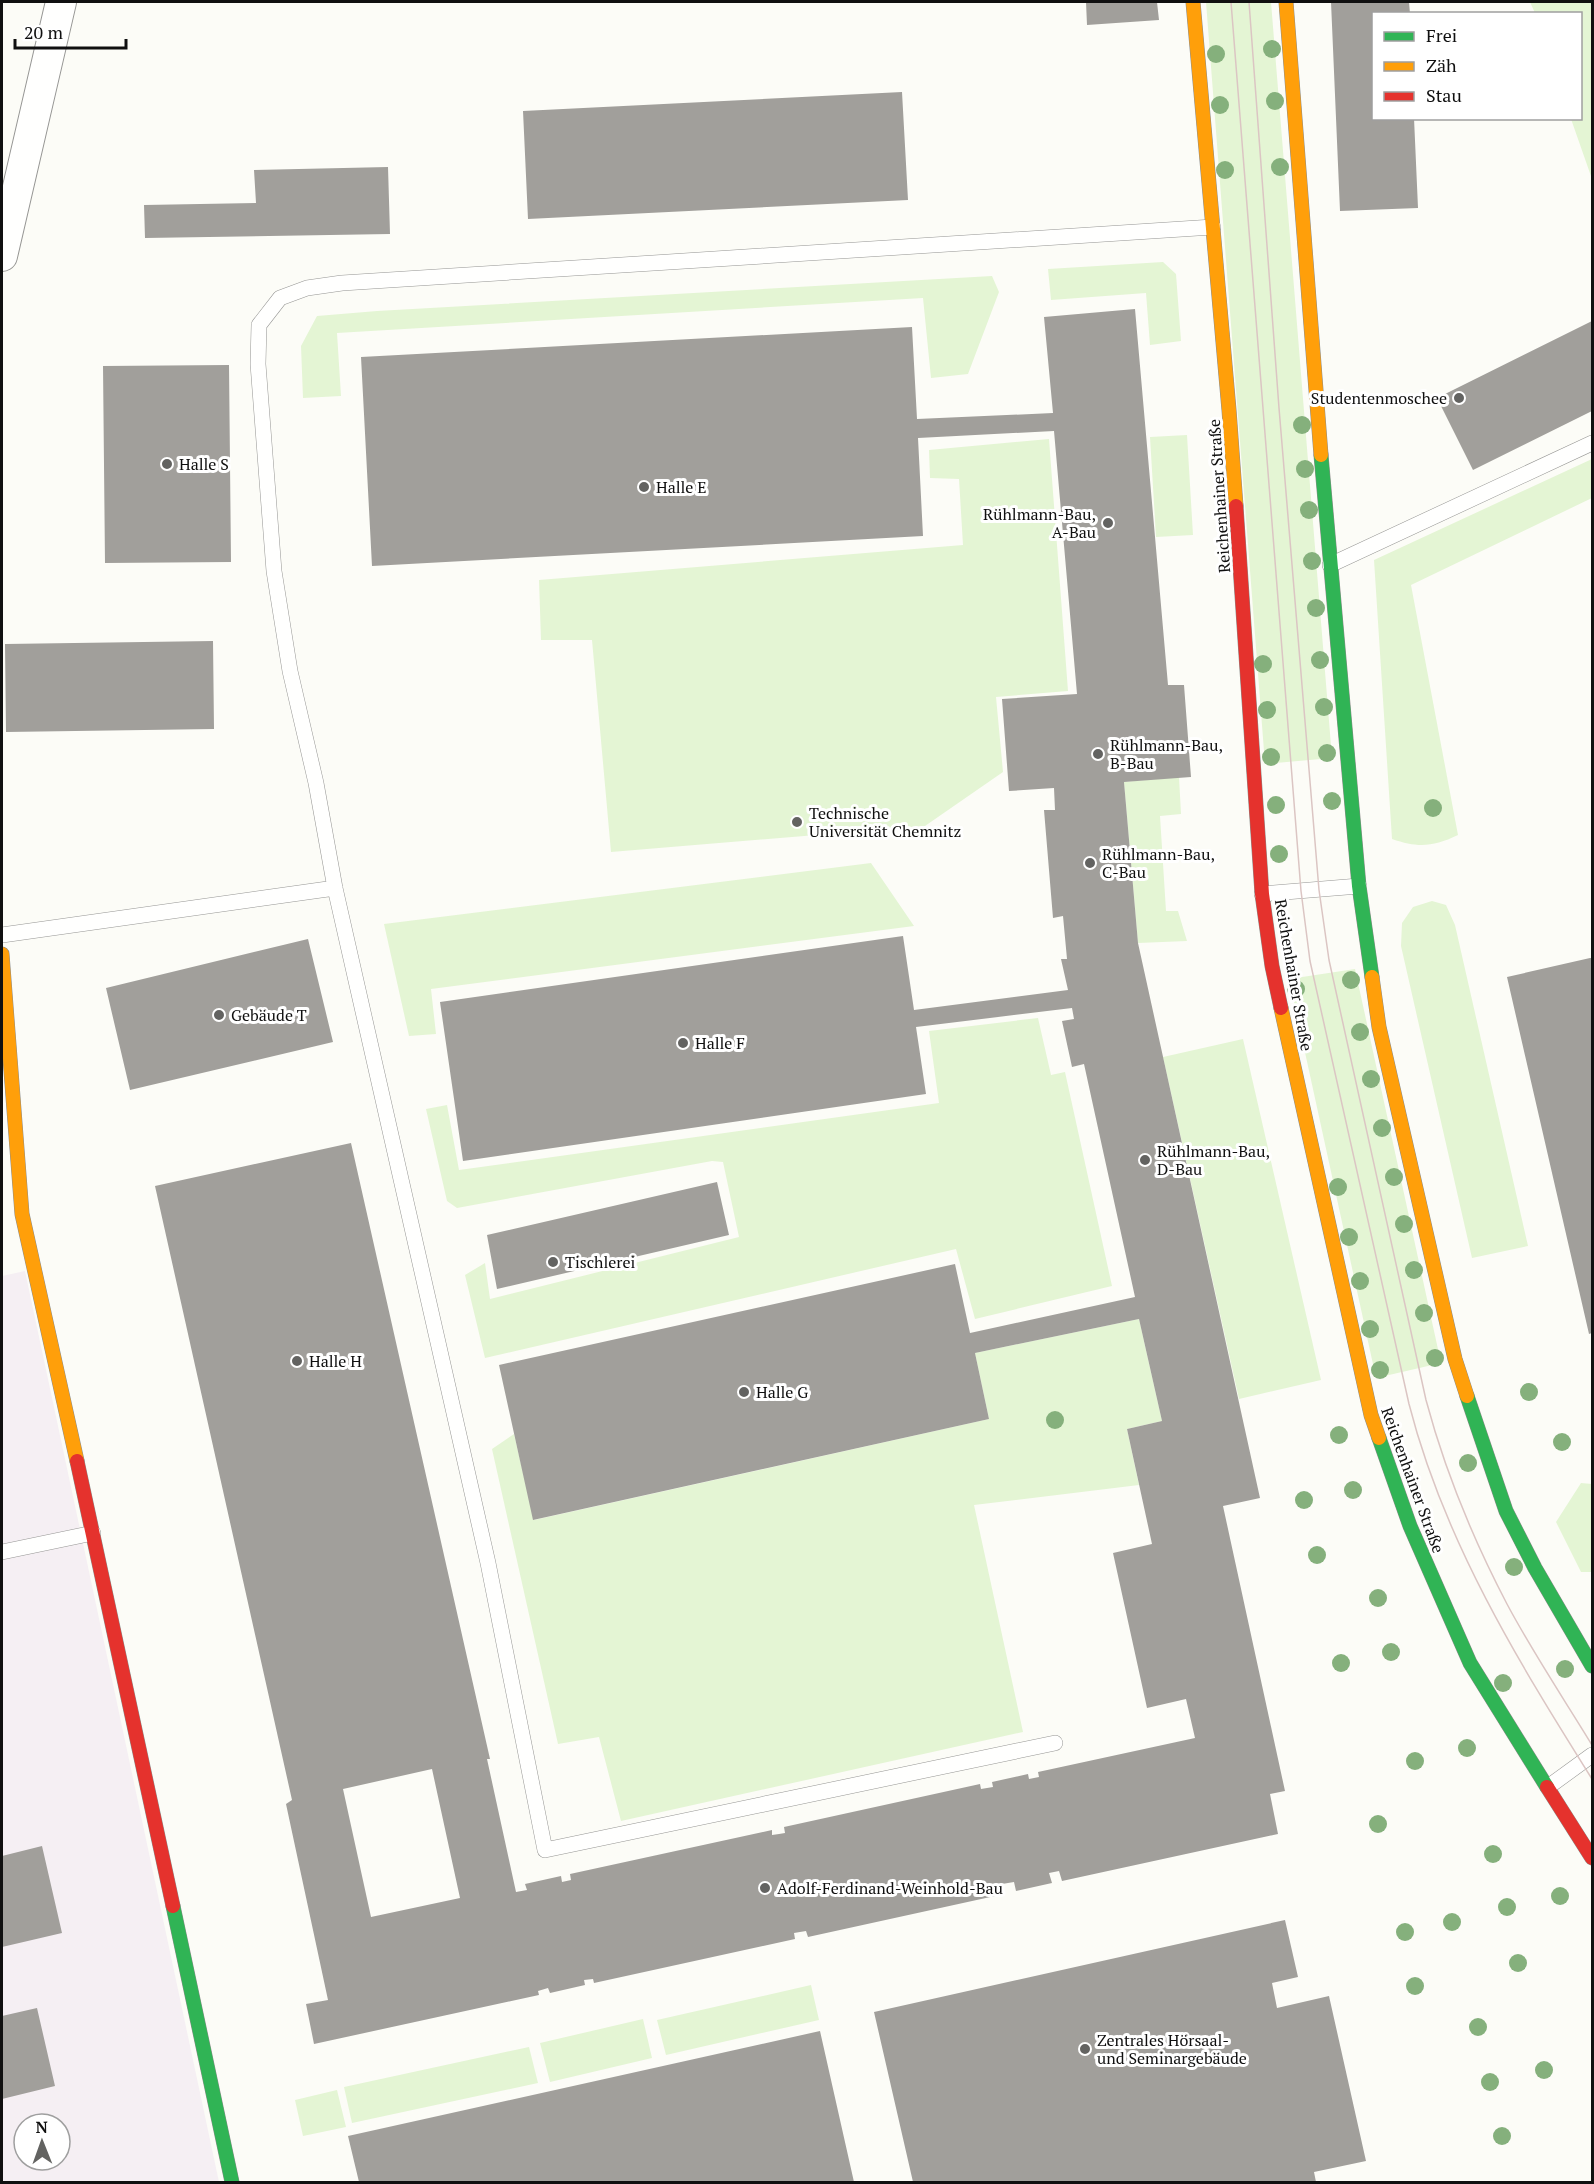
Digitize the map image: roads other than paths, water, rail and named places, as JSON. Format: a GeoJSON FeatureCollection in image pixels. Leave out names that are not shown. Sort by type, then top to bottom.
{"type":"FeatureCollection","features":[{"type":"Feature","properties":{"kind":"street"},"geometry":{"type":"LineString","coordinates":[[2,256],[61,2]]}},
{"type":"Feature","properties":{"kind":"street","name":"Reichenhainer Straße"},"geometry":{"type":"LineString","coordinates":[[1193,2],[1230,422],[1262,894],[1272,966],[1371,1415],[1392,1479],[1435,1586],[1470,1663],[1593,1858]]}},
{"type":"Feature","properties":{"kind":"street"},"geometry":{"type":"LineString","coordinates":[[1286,2],[1330,565],[1359,886],[1379,1027],[1455,1359],[1486,1459],[1506,1510],[1535,1568],[1593,1666]]}},
{"type":"Feature","properties":{"kind":"street"},"geometry":{"type":"LineString","coordinates":[[2,954],[17,1214],[93,1533],[232,2182]]}},
{"type":"Feature","properties":{"kind":"lane"},"geometry":{"type":"LineString","coordinates":[[1055,1743],[545,1850],[488,1563],[334,888],[316,783],[290,671],[274,572],[258,364],[259,326],[279,298],[307,288],[342,284],[1213,227]]}},
{"type":"Feature","properties":{"kind":"lane"},"geometry":{"type":"LineString","coordinates":[[1330,565],[1593,443]]}},
{"type":"Feature","properties":{"kind":"lane"},"geometry":{"type":"LineString","coordinates":[[1262,894],[1359,886]]}},
{"type":"Feature","properties":{"kind":"lane"},"geometry":{"type":"LineString","coordinates":[[2,935],[334,888]]}},
{"type":"Feature","properties":{"kind":"lane"},"geometry":{"type":"LineString","coordinates":[[2,1552],[93,1533]]}},
{"type":"Feature","properties":{"kind":"lane"},"geometry":{"type":"LineString","coordinates":[[1548,1787],[1593,1755]]}},
{"type":"Feature","properties":{"kind":"tram line"},"geometry":{"type":"LineString","coordinates":[[1231,2],[1301,891],[1310,961],[1409,1404],[1424,1455],[1442,1504],[1486,1599],[1537,1690],[1592,1779]]}},
{"type":"Feature","properties":{"kind":"tram line"},"geometry":{"type":"LineString","coordinates":[[1249,2],[1279,408],[1319,890],[1329,960],[1426,1400],[1442,1453],[1471,1530],[1507,1604],[1592,1745]]}},
{"type":"Feature","properties":{"kind":"place","name":"Studentenmoschee"},"geometry":{"type":"Point","coordinates":[1459,398]}},
{"type":"Feature","properties":{"kind":"place","name":"Halle S"},"geometry":{"type":"Point","coordinates":[167,464]}},
{"type":"Feature","properties":{"kind":"place","name":"Halle E"},"geometry":{"type":"Point","coordinates":[644,487]}},
{"type":"Feature","properties":{"kind":"place","name":"Rühlmann-Bau, A-Bau"},"geometry":{"type":"Point","coordinates":[1108,523]}},
{"type":"Feature","properties":{"kind":"place","name":"Rühlmann-Bau, B-Bau"},"geometry":{"type":"Point","coordinates":[1098,754]}},
{"type":"Feature","properties":{"kind":"place","name":"Technische Universität Chemnitz"},"geometry":{"type":"Point","coordinates":[797,822]}},
{"type":"Feature","properties":{"kind":"place","name":"Rühlmann-Bau, C-Bau"},"geometry":{"type":"Point","coordinates":[1090,863]}},
{"type":"Feature","properties":{"kind":"place","name":"Gebäude T"},"geometry":{"type":"Point","coordinates":[219,1015]}},
{"type":"Feature","properties":{"kind":"place","name":"Halle F"},"geometry":{"type":"Point","coordinates":[683,1043]}},
{"type":"Feature","properties":{"kind":"place","name":"Rühlmann-Bau, D-Bau"},"geometry":{"type":"Point","coordinates":[1145,1160]}},
{"type":"Feature","properties":{"kind":"place","name":"Tischlerei"},"geometry":{"type":"Point","coordinates":[553,1262]}},
{"type":"Feature","properties":{"kind":"place","name":"Halle H"},"geometry":{"type":"Point","coordinates":[297,1361]}},
{"type":"Feature","properties":{"kind":"place","name":"Halle G"},"geometry":{"type":"Point","coordinates":[744,1392]}},
{"type":"Feature","properties":{"kind":"place","name":"Adolf-Ferdinand-Weinhold-Bau"},"geometry":{"type":"Point","coordinates":[765,1888]}},
{"type":"Feature","properties":{"kind":"place","name":"Zentrales Hörsaal- und Seminargebäude"},"geometry":{"type":"Point","coordinates":[1085,2049]}}]}
